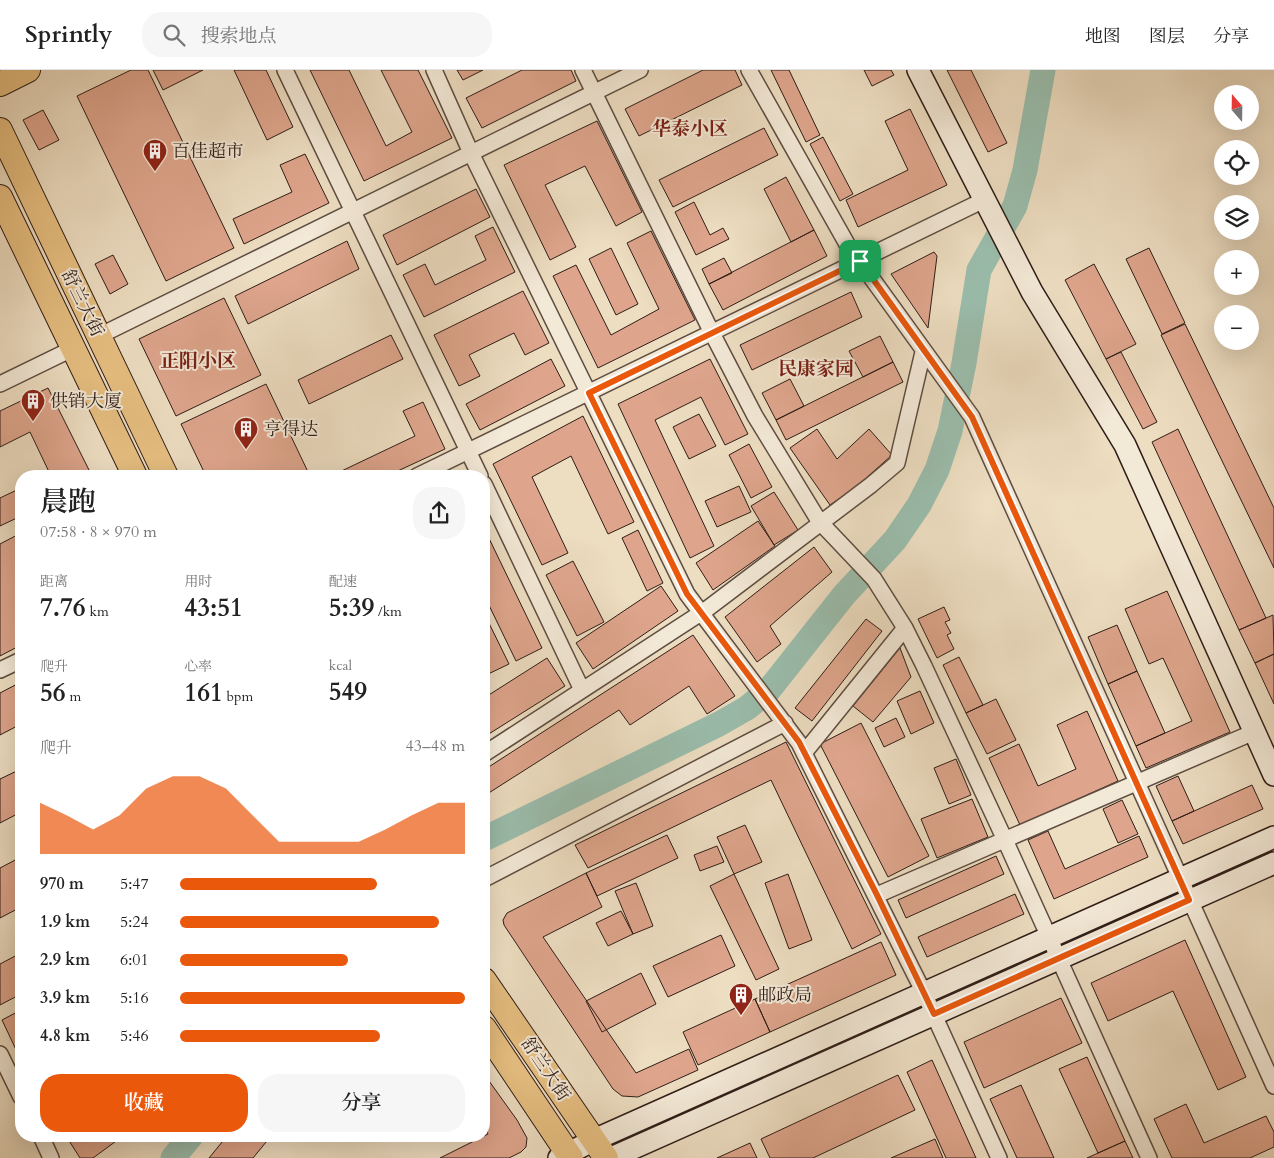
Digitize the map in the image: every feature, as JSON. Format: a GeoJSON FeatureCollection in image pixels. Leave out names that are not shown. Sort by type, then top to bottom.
{"type":"FeatureCollection","features":[{"type":"Feature","properties":{"kind":"main road"},"geometry":{"type":"LineString","coordinates":[[0,84],[28,70]]}},
{"type":"Feature","properties":{"kind":"main road","name":"舒兰大街"},"geometry":{"type":"LineString","coordinates":[[0,130],[163,470]]}},
{"type":"Feature","properties":{"kind":"main road","name":"舒兰大街"},"geometry":{"type":"LineString","coordinates":[[0,196],[132,470]]}},
{"type":"Feature","properties":{"kind":"main road","name":"舒兰大街"},"geometry":{"type":"LineString","coordinates":[[490,989],[600,1149]]}},
{"type":"Feature","properties":{"kind":"main road","name":"舒兰大街"},"geometry":{"type":"LineString","coordinates":[[490,1037],[566,1156]]}},
{"type":"Feature","properties":{"kind":"street"},"geometry":{"type":"LineString","coordinates":[[285,70],[477,470]]}},
{"type":"Feature","properties":{"kind":"street"},"geometry":{"type":"LineString","coordinates":[[434,70],[472,153],[687,594],[799,742],[877,895],[934,1014],[999,1158]]}},
{"type":"Feature","properties":{"kind":"street"},"geometry":{"type":"LineString","coordinates":[[583,70],[712,333],[755,416],[821,523],[874,579],[905,628],[1005,840],[1149,1158]]}},
{"type":"Feature","properties":{"kind":"street"},"geometry":{"type":"LineString","coordinates":[[99,336],[640,70]]}},
{"type":"Feature","properties":{"kind":"street"},"geometry":{"type":"LineString","coordinates":[[749,70],[847,244],[924,354],[972,417],[1274,1086]]}},
{"type":"Feature","properties":{"kind":"street"},"geometry":{"type":"LineString","coordinates":[[918,70],[1032,292],[1125,445],[1274,775]]}},
{"type":"Feature","properties":{"kind":"street"},"geometry":{"type":"LineString","coordinates":[[429,470],[984,200]]}},
{"type":"Feature","properties":{"kind":"street"},"geometry":{"type":"LineString","coordinates":[[0,384],[74,348]]}},
{"type":"Feature","properties":{"kind":"street"},"geometry":{"type":"LineString","coordinates":[[490,750],[701,613],[872,485],[897,463],[924,354]]}},
{"type":"Feature","properties":{"kind":"street"},"geometry":{"type":"LineString","coordinates":[[490,497],[582,690]]}},
{"type":"Feature","properties":{"kind":"street"},"geometry":{"type":"LineString","coordinates":[[804,753],[905,628]]}},
{"type":"Feature","properties":{"kind":"street"},"geometry":{"type":"LineString","coordinates":[[0,670],[15,663]]}},
{"type":"Feature","properties":{"kind":"street"},"geometry":{"type":"LineString","coordinates":[[490,876],[783,722]]}},
{"type":"Feature","properties":{"kind":"street"},"geometry":{"type":"LineString","coordinates":[[877,895],[1254,732]]}},
{"type":"Feature","properties":{"kind":"street"},"geometry":{"type":"LineString","coordinates":[[566,1156],[600,1149],[924,993],[1274,837]]}},
{"type":"Feature","properties":{"kind":"street"},"geometry":{"type":"LineString","coordinates":[[610,1158],[1274,863]]}},
{"type":"Feature","properties":{"kind":"street"},"geometry":{"type":"LineString","coordinates":[[0,1054],[15,1085]]}},
{"type":"Feature","properties":{"kind":"street"},"geometry":{"type":"LineString","coordinates":[[45,1142],[51,1158]]}},
{"type":"Feature","properties":{"kind":"building","name":"百佳超市"},"geometry":{"type":"Polygon","coordinates":[[[131,70],[148,70],[234,248],[166,281],[77,96],[131,70]]]}},
{"type":"Feature","properties":{"kind":"building"},"geometry":{"type":"Polygon","coordinates":[[[153,70],[203,70],[163,90],[153,70]]]}},
{"type":"Feature","properties":{"kind":"building"},"geometry":{"type":"Polygon","coordinates":[[[234,70],[266,70],[293,127],[267,140],[234,70]]]}},
{"type":"Feature","properties":{"kind":"building"},"geometry":{"type":"Polygon","coordinates":[[[310,70],[349,70],[386,146],[412,132],[381,70],[418,70],[452,138],[364,181],[310,70]]]}},
{"type":"Feature","properties":{"kind":"building"},"geometry":{"type":"Polygon","coordinates":[[[457,70],[483,70],[463,80],[457,70]]]}},
{"type":"Feature","properties":{"kind":"building"},"geometry":{"type":"Polygon","coordinates":[[[522,70],[571,70],[576,81],[482,128],[466,98],[522,70]]]}},
{"type":"Feature","properties":{"kind":"building"},"geometry":{"type":"Polygon","coordinates":[[[703,70],[735,70],[742,85],[639,136],[625,109],[703,70]]]}},
{"type":"Feature","properties":{"kind":"building"},"geometry":{"type":"Polygon","coordinates":[[[771,70],[789,70],[820,135],[806,142],[771,70]]]}},
{"type":"Feature","properties":{"kind":"building"},"geometry":{"type":"Polygon","coordinates":[[[864,70],[891,70],[894,75],[872,86],[864,70]]]}},
{"type":"Feature","properties":{"kind":"building"},"geometry":{"type":"Polygon","coordinates":[[[947,70],[971,70],[1007,143],[988,152],[947,70]]]}},
{"type":"Feature","properties":{"kind":"building"},"geometry":{"type":"Polygon","coordinates":[[[910,109],[947,185],[858,227],[846,200],[908,170],[885,121],[910,109]]]}},
{"type":"Feature","properties":{"kind":"building"},"geometry":{"type":"Polygon","coordinates":[[[43,110],[59,140],[39,150],[23,120],[43,110]]]}},
{"type":"Feature","properties":{"kind":"building"},"geometry":{"type":"Polygon","coordinates":[[[597,121],[642,212],[616,226],[585,166],[545,185],[576,247],[550,260],[504,165],[597,121]]]}},
{"type":"Feature","properties":{"kind":"building"},"geometry":{"type":"Polygon","coordinates":[[[764,128],[778,155],[673,207],[659,180],[764,128]]]}},
{"type":"Feature","properties":{"kind":"building"},"geometry":{"type":"Polygon","coordinates":[[[823,137],[853,194],[840,201],[810,144],[823,137]]]}},
{"type":"Feature","properties":{"kind":"building"},"geometry":{"type":"Polygon","coordinates":[[[305,154],[329,203],[244,244],[233,219],[292,192],[280,165],[305,154]]]}},
{"type":"Feature","properties":{"kind":"building"},"geometry":{"type":"Polygon","coordinates":[[[786,177],[814,230],[791,242],[764,189],[786,177]]]}},
{"type":"Feature","properties":{"kind":"building"},"geometry":{"type":"Polygon","coordinates":[[[476,189],[490,217],[397,265],[383,235],[476,189]]]}},
{"type":"Feature","properties":{"kind":"building"},"geometry":{"type":"Polygon","coordinates":[[[694,202],[710,235],[723,228],[729,239],[696,255],[675,212],[694,202]]]}},
{"type":"Feature","properties":{"kind":"building"},"geometry":{"type":"Polygon","coordinates":[[[493,227],[515,272],[424,317],[403,275],[425,264],[435,285],[486,260],[475,236],[493,227]]]}},
{"type":"Feature","properties":{"kind":"building"},"geometry":{"type":"Polygon","coordinates":[[[814,230],[827,256],[723,310],[709,284],[814,230]]]}},
{"type":"Feature","properties":{"kind":"building"},"geometry":{"type":"Polygon","coordinates":[[[651,231],[695,320],[598,368],[553,276],[576,265],[611,335],[659,309],[627,243],[651,231]]]}},
{"type":"Feature","properties":{"kind":"building"},"geometry":{"type":"Polygon","coordinates":[[[347,241],[359,269],[248,324],[235,296],[347,241]]]}},
{"type":"Feature","properties":{"kind":"building"},"geometry":{"type":"Polygon","coordinates":[[[611,248],[638,304],[616,315],[589,259],[611,248]]]}},
{"type":"Feature","properties":{"kind":"building"},"geometry":{"type":"Polygon","coordinates":[[[1149,248],[1185,323],[1162,334],[1126,259],[1149,248]]]}},
{"type":"Feature","properties":{"kind":"building"},"geometry":{"type":"Polygon","coordinates":[[[934,252],[937,256],[928,328],[891,274],[934,252]]]}},
{"type":"Feature","properties":{"kind":"building"},"geometry":{"type":"Polygon","coordinates":[[[113,255],[128,284],[110,294],[95,264],[113,255]]]}},
{"type":"Feature","properties":{"kind":"building"},"geometry":{"type":"Polygon","coordinates":[[[724,258],[732,273],[709,284],[702,269],[724,258]]]}},
{"type":"Feature","properties":{"kind":"building"},"geometry":{"type":"Polygon","coordinates":[[[1094,264],[1136,344],[1106,359],[1065,280],[1094,264]]]}},
{"type":"Feature","properties":{"kind":"building"},"geometry":{"type":"Polygon","coordinates":[[[523,291],[549,343],[525,355],[514,333],[469,355],[480,376],[459,386],[434,335],[523,291]]]}},
{"type":"Feature","properties":{"kind":"building"},"geometry":{"type":"Polygon","coordinates":[[[851,292],[862,317],[752,370],[740,345],[851,292]]]}},
{"type":"Feature","properties":{"kind":"building"},"geometry":{"type":"Polygon","coordinates":[[[224,298],[261,375],[176,416],[139,339],[224,298]]]}},
{"type":"Feature","properties":{"kind":"building"},"geometry":{"type":"Polygon","coordinates":[[[1185,324],[1274,508],[1274,568],[1161,335],[1185,324]]]}},
{"type":"Feature","properties":{"kind":"building"},"geometry":{"type":"Polygon","coordinates":[[[391,335],[403,359],[309,404],[298,380],[391,335]]]}},
{"type":"Feature","properties":{"kind":"building"},"geometry":{"type":"Polygon","coordinates":[[[880,336],[893,362],[863,377],[849,351],[880,336]]]}},
{"type":"Feature","properties":{"kind":"building"},"geometry":{"type":"Polygon","coordinates":[[[1121,352],[1157,422],[1143,429],[1106,359],[1121,352]]]}},
{"type":"Feature","properties":{"kind":"building"},"geometry":{"type":"Polygon","coordinates":[[[551,359],[565,386],[480,430],[466,404],[551,359]]]}},
{"type":"Feature","properties":{"kind":"building"},"geometry":{"type":"Polygon","coordinates":[[[710,359],[748,434],[725,445],[701,397],[655,420],[714,546],[690,558],[618,404],[710,359]]]}},
{"type":"Feature","properties":{"kind":"building"},"geometry":{"type":"Polygon","coordinates":[[[893,362],[903,382],[786,440],[776,420],[893,362]]]}},
{"type":"Feature","properties":{"kind":"building"},"geometry":{"type":"Polygon","coordinates":[[[790,379],[804,406],[776,420],[762,393],[790,379]]]}},
{"type":"Feature","properties":{"kind":"building","name":"亨得达"},"geometry":{"type":"Polygon","coordinates":[[[266,384],[307,470],[203,470],[181,424],[266,384]]]}},
{"type":"Feature","properties":{"kind":"building","name":"供销大厦"},"geometry":{"type":"Polygon","coordinates":[[[48,388],[89,470],[48,470],[30,432],[0,447],[0,411],[48,388]]]}},
{"type":"Feature","properties":{"kind":"building"},"geometry":{"type":"Polygon","coordinates":[[[423,402],[445,449],[400,470],[344,470],[415,436],[403,411],[423,402]]]}},
{"type":"Feature","properties":{"kind":"building"},"geometry":{"type":"Polygon","coordinates":[[[699,414],[716,446],[689,459],[673,427],[699,414]]]}},
{"type":"Feature","properties":{"kind":"building"},"geometry":{"type":"Polygon","coordinates":[[[583,416],[634,522],[608,534],[571,456],[532,477],[568,553],[542,565],[493,464],[583,416]]]}},
{"type":"Feature","properties":{"kind":"building"},"geometry":{"type":"Polygon","coordinates":[[[817,429],[837,459],[869,429],[892,455],[856,487],[830,505],[790,448],[817,429]]]}},
{"type":"Feature","properties":{"kind":"building"},"geometry":{"type":"Polygon","coordinates":[[[1178,429],[1266,618],[1239,630],[1152,442],[1178,429]]]}},
{"type":"Feature","properties":{"kind":"building"},"geometry":{"type":"Polygon","coordinates":[[[749,444],[772,487],[751,498],[729,455],[749,444]]]}},
{"type":"Feature","properties":{"kind":"building"},"geometry":{"type":"Polygon","coordinates":[[[739,486],[751,512],[717,527],[705,501],[739,486]]]}},
{"type":"Feature","properties":{"kind":"building"},"geometry":{"type":"Polygon","coordinates":[[[15,491],[15,519],[0,526],[0,498],[15,491]]]}},
{"type":"Feature","properties":{"kind":"building"},"geometry":{"type":"Polygon","coordinates":[[[774,492],[798,530],[774,545],[751,506],[774,492]]]}},
{"type":"Feature","properties":{"kind":"building"},"geometry":{"type":"Polygon","coordinates":[[[758,521],[775,546],[713,590],[696,563],[758,521]]]}},
{"type":"Feature","properties":{"kind":"building"},"geometry":{"type":"Polygon","coordinates":[[[638,530],[663,583],[647,591],[622,538],[638,530]]]}},
{"type":"Feature","properties":{"kind":"building"},"geometry":{"type":"Polygon","coordinates":[[[15,536],[15,648],[0,656],[0,544],[15,536]]]}},
{"type":"Feature","properties":{"kind":"building"},"geometry":{"type":"Polygon","coordinates":[[[490,540],[542,648],[516,661],[490,607],[490,540]]]}},
{"type":"Feature","properties":{"kind":"building"},"geometry":{"type":"Polygon","coordinates":[[[814,547],[832,572],[770,626],[781,644],[757,662],[725,617],[814,547]]]}},
{"type":"Feature","properties":{"kind":"building"},"geometry":{"type":"Polygon","coordinates":[[[573,561],[604,622],[577,636],[546,575],[573,561]]]}},
{"type":"Feature","properties":{"kind":"building"},"geometry":{"type":"Polygon","coordinates":[[[661,586],[678,611],[593,669],[576,643],[661,586]]]}},
{"type":"Feature","properties":{"kind":"building"},"geometry":{"type":"Polygon","coordinates":[[[1167,591],[1230,732],[1146,768],[1136,746],[1192,721],[1163,658],[1149,664],[1125,609],[1167,591]]]}},
{"type":"Feature","properties":{"kind":"building"},"geometry":{"type":"Polygon","coordinates":[[[944,607],[950,620],[945,622],[951,633],[947,635],[954,649],[937,658],[918,619],[944,607]]]}},
{"type":"Feature","properties":{"kind":"building"},"geometry":{"type":"Polygon","coordinates":[[[1273,615],[1274,654],[1255,663],[1239,630],[1273,615]]]}},
{"type":"Feature","properties":{"kind":"building"},"geometry":{"type":"Polygon","coordinates":[[[866,619],[882,631],[812,721],[795,708],[866,619]]]}},
{"type":"Feature","properties":{"kind":"building"},"geometry":{"type":"Polygon","coordinates":[[[490,625],[509,664],[490,673],[490,625]]]}},
{"type":"Feature","properties":{"kind":"building"},"geometry":{"type":"Polygon","coordinates":[[[1117,625],[1137,671],[1108,684],[1088,637],[1117,625]]]}},
{"type":"Feature","properties":{"kind":"building"},"geometry":{"type":"Polygon","coordinates":[[[693,635],[735,696],[707,714],[689,686],[630,725],[619,710],[490,792],[490,766],[693,635]]]}},
{"type":"Feature","properties":{"kind":"building"},"geometry":{"type":"Polygon","coordinates":[[[900,648],[911,677],[873,722],[853,706],[900,648]]]}},
{"type":"Feature","properties":{"kind":"building"},"geometry":{"type":"Polygon","coordinates":[[[1274,654],[1274,704],[1255,663],[1274,654]]]}},
{"type":"Feature","properties":{"kind":"building"},"geometry":{"type":"Polygon","coordinates":[[[959,657],[983,705],[966,713],[943,665],[959,657]]]}},
{"type":"Feature","properties":{"kind":"building"},"geometry":{"type":"Polygon","coordinates":[[[547,658],[565,686],[490,733],[490,694],[547,658]]]}},
{"type":"Feature","properties":{"kind":"building"},"geometry":{"type":"Polygon","coordinates":[[[1137,671],[1165,733],[1136,746],[1108,684],[1137,671]]]}},
{"type":"Feature","properties":{"kind":"building"},"geometry":{"type":"Polygon","coordinates":[[[15,685],[15,727],[0,735],[0,693],[15,685]]]}},
{"type":"Feature","properties":{"kind":"building"},"geometry":{"type":"Polygon","coordinates":[[[920,691],[934,723],[911,734],[897,701],[920,691]]]}},
{"type":"Feature","properties":{"kind":"building"},"geometry":{"type":"Polygon","coordinates":[[[996,699],[1016,740],[987,754],[966,713],[996,699]]]}},
{"type":"Feature","properties":{"kind":"building"},"geometry":{"type":"Polygon","coordinates":[[[1087,711],[1118,781],[1020,825],[989,758],[1019,744],[1038,786],[1076,769],[1057,725],[1087,711]]]}},
{"type":"Feature","properties":{"kind":"building"},"geometry":{"type":"Polygon","coordinates":[[[896,718],[905,737],[884,747],[875,728],[896,718]]]}},
{"type":"Feature","properties":{"kind":"building"},"geometry":{"type":"Polygon","coordinates":[[[861,723],[929,856],[888,877],[820,744],[861,723]]]}},
{"type":"Feature","properties":{"kind":"building"},"geometry":{"type":"Polygon","coordinates":[[[786,742],[881,934],[852,949],[771,780],[588,868],[575,845],[786,742]]]}},
{"type":"Feature","properties":{"kind":"building"},"geometry":{"type":"Polygon","coordinates":[[[956,759],[971,795],[949,804],[934,768],[956,759]]]}},
{"type":"Feature","properties":{"kind":"building"},"geometry":{"type":"Polygon","coordinates":[[[15,772],[15,815],[0,823],[0,779],[15,772]]]}},
{"type":"Feature","properties":{"kind":"building"},"geometry":{"type":"Polygon","coordinates":[[[1178,776],[1194,811],[1172,821],[1156,786],[1178,776]]]}},
{"type":"Feature","properties":{"kind":"building"},"geometry":{"type":"Polygon","coordinates":[[[1252,785],[1263,809],[1183,844],[1172,821],[1252,785]]]}},
{"type":"Feature","properties":{"kind":"building"},"geometry":{"type":"Polygon","coordinates":[[[972,799],[988,837],[937,858],[921,819],[972,799]]]}},
{"type":"Feature","properties":{"kind":"building"},"geometry":{"type":"Polygon","coordinates":[[[1122,800],[1138,834],[1118,843],[1103,809],[1122,800]]]}},
{"type":"Feature","properties":{"kind":"building"},"geometry":{"type":"Polygon","coordinates":[[[745,825],[762,862],[734,874],[717,837],[745,825]]]}},
{"type":"Feature","properties":{"kind":"building"},"geometry":{"type":"Polygon","coordinates":[[[1048,831],[1065,869],[1139,836],[1148,857],[1054,899],[1028,840],[1048,831]]]}},
{"type":"Feature","properties":{"kind":"building"},"geometry":{"type":"Polygon","coordinates":[[[667,835],[678,858],[597,896],[586,873],[667,835]]]}},
{"type":"Feature","properties":{"kind":"building"},"geometry":{"type":"Polygon","coordinates":[[[717,846],[724,862],[700,871],[694,855],[717,846]]]}},
{"type":"Feature","properties":{"kind":"building"},"geometry":{"type":"Polygon","coordinates":[[[996,856],[1004,874],[906,918],[898,900],[996,856]]]}},
{"type":"Feature","properties":{"kind":"building"},"geometry":{"type":"Polygon","coordinates":[[[15,860],[15,910],[0,918],[0,868],[15,860]]]}},
{"type":"Feature","properties":{"kind":"building"},"geometry":{"type":"Polygon","coordinates":[[[586,873],[602,907],[543,937],[636,1073],[689,1049],[698,1070],[638,1097],[622,1096],[613,1089],[504,925],[503,920],[507,913],[586,873]]]}},
{"type":"Feature","properties":{"kind":"building"},"geometry":{"type":"Polygon","coordinates":[[[734,874],[779,969],[756,980],[710,886],[734,874]]]}},
{"type":"Feature","properties":{"kind":"building"},"geometry":{"type":"Polygon","coordinates":[[[788,874],[812,940],[789,949],[765,883],[788,874]]]}},
{"type":"Feature","properties":{"kind":"building"},"geometry":{"type":"Polygon","coordinates":[[[636,883],[653,926],[633,934],[615,891],[636,883]]]}},
{"type":"Feature","properties":{"kind":"building"},"geometry":{"type":"Polygon","coordinates":[[[1015,894],[1024,914],[927,957],[918,937],[1015,894]]]}},
{"type":"Feature","properties":{"kind":"building"},"geometry":{"type":"Polygon","coordinates":[[[621,911],[633,934],[608,946],[596,923],[621,911]]]}},
{"type":"Feature","properties":{"kind":"building"},"geometry":{"type":"Polygon","coordinates":[[[721,935],[735,966],[668,997],[653,966],[721,935]]]}},
{"type":"Feature","properties":{"kind":"building"},"geometry":{"type":"Polygon","coordinates":[[[1185,940],[1246,1077],[1218,1090],[1173,991],[1108,1021],[1091,983],[1185,940]]]}},
{"type":"Feature","properties":{"kind":"building"},"geometry":{"type":"Polygon","coordinates":[[[881,942],[896,975],[770,1032],[755,999],[881,942]]]}},
{"type":"Feature","properties":{"kind":"building"},"geometry":{"type":"Polygon","coordinates":[[[15,956],[15,997],[0,1005],[0,964],[15,956]]]}},
{"type":"Feature","properties":{"kind":"building"},"geometry":{"type":"Polygon","coordinates":[[[641,973],[656,1004],[602,1032],[586,1001],[641,973]]]}},
{"type":"Feature","properties":{"kind":"building"},"geometry":{"type":"Polygon","coordinates":[[[1061,998],[1082,1043],[984,1088],[964,1042],[1061,998]]]}},
{"type":"Feature","properties":{"kind":"building","name":"邮政局"},"geometry":{"type":"Polygon","coordinates":[[[755,999],[770,1032],[698,1065],[683,1032],[755,999]]]}},
{"type":"Feature","properties":{"kind":"building"},"geometry":{"type":"Polygon","coordinates":[[[15,1013],[15,1048],[2,1020],[15,1013]]]}},
{"type":"Feature","properties":{"kind":"building"},"geometry":{"type":"Polygon","coordinates":[[[1087,1057],[1125,1141],[1098,1153],[1059,1069],[1087,1057]]]}},
{"type":"Feature","properties":{"kind":"building"},"geometry":{"type":"Polygon","coordinates":[[[932,1060],[976,1158],[946,1158],[907,1072],[932,1060]]]}},
{"type":"Feature","properties":{"kind":"building"},"geometry":{"type":"Polygon","coordinates":[[[898,1075],[915,1110],[813,1158],[770,1158],[761,1139],[898,1075]]]}},
{"type":"Feature","properties":{"kind":"building"},"geometry":{"type":"Polygon","coordinates":[[[490,1082],[517,1120],[527,1138],[526,1147],[509,1158],[440,1158],[472,1142],[490,1142],[490,1082]]]}},
{"type":"Feature","properties":{"kind":"building"},"geometry":{"type":"Polygon","coordinates":[[[1021,1085],[1054,1158],[1017,1158],[990,1099],[1021,1085]]]}},
{"type":"Feature","properties":{"kind":"building"},"geometry":{"type":"Polygon","coordinates":[[[1186,1104],[1204,1143],[1266,1116],[1274,1132],[1274,1147],[1250,1158],[1172,1158],[1154,1119],[1186,1104]]]}},
{"type":"Feature","properties":{"kind":"building"},"geometry":{"type":"Polygon","coordinates":[[[935,1139],[943,1158],[891,1158],[935,1139]]]}},
{"type":"Feature","properties":{"kind":"building"},"geometry":{"type":"Polygon","coordinates":[[[1125,1141],[1133,1158],[1087,1158],[1125,1141]]]}},
{"type":"Feature","properties":{"kind":"building"},"geometry":{"type":"Polygon","coordinates":[[[70,1142],[115,1142],[93,1158],[80,1158],[70,1142]]]}},
{"type":"Feature","properties":{"kind":"building"},"geometry":{"type":"Polygon","coordinates":[[[222,1142],[266,1142],[253,1158],[209,1158],[222,1142]]]}},
{"type":"Feature","properties":{"kind":"building"},"geometry":{"type":"Polygon","coordinates":[[[750,1143],[757,1158],[717,1158],[750,1143]]]}},
{"type":"Feature","properties":{"kind":"waterway"},"geometry":{"type":"LineString","coordinates":[[490,836],[719,724],[747,708],[768,691],[844,595],[895,540],[919,505],[937,470],[950,431],[964,363],[979,270],[1015,206],[1025,170],[1043,70]]}},
{"type":"Feature","properties":{"kind":"waterway"},"geometry":{"type":"LineString","coordinates":[[173,1158],[186,1142]]}},
{"type":"Feature","properties":{"kind":"place","name":"百佳超市"},"geometry":{"type":"Point","coordinates":[155,172]}},
{"type":"Feature","properties":{"kind":"place","name":"供销大厦"},"geometry":{"type":"Point","coordinates":[33,422]}},
{"type":"Feature","properties":{"kind":"place","name":"亨得达"},"geometry":{"type":"Point","coordinates":[246,450]}},
{"type":"Feature","properties":{"kind":"place","name":"邮政局"},"geometry":{"type":"Point","coordinates":[741,1016]}},
{"type":"Feature","properties":{"kind":"district","name":"华泰小区"},"geometry":{"type":"Point","coordinates":[690,128]}},
{"type":"Feature","properties":{"kind":"district","name":"正阳小区"},"geometry":{"type":"Point","coordinates":[198,360]}},
{"type":"Feature","properties":{"kind":"district","name":"民康家园"},"geometry":{"type":"Point","coordinates":[816,368]}},
{"type":"Feature","properties":{"kind":"route"},"geometry":{"type":"LineString","coordinates":[[860,261],[926,356],[972,417],[1189,900],[934,1014],[877,895],[799,742],[687,594],[589,393],[860,261]]}}]}
